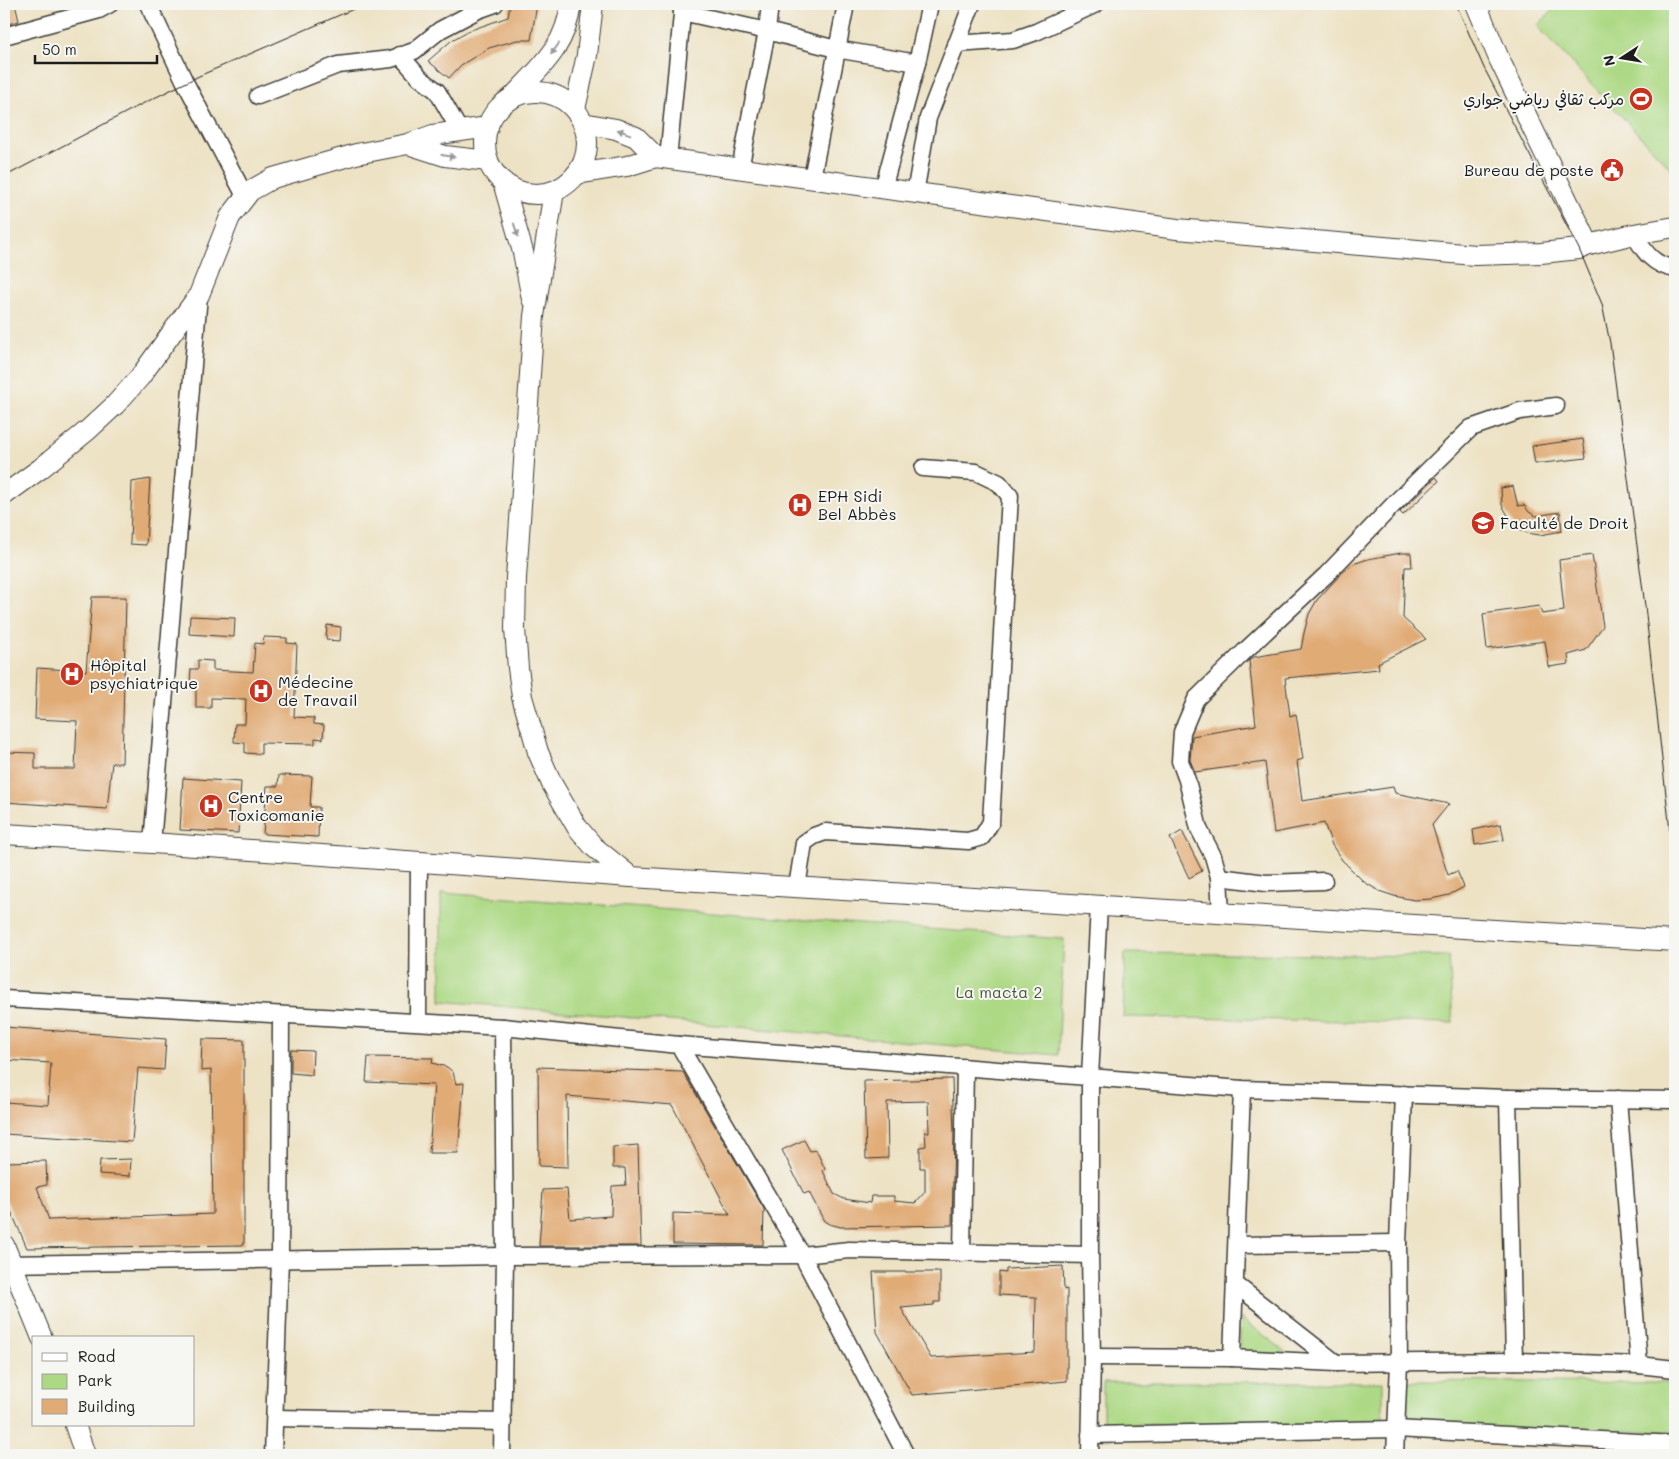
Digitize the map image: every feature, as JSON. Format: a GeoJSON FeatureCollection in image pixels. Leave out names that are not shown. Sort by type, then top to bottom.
{"type":"FeatureCollection","features":[{"type":"Feature","properties":{"kind":"main road"},"geometry":{"type":"LineString","coordinates":[[511,98],[527,92],[545,92],[561,98],[579,116],[587,136],[587,149],[584,162],[577,174],[567,184],[554,191],[541,194],[528,194],[515,190],[497,176],[488,161],[485,150],[485,138],[493,116],[501,106],[511,98],[556,50],[564,35],[571,4]]}},
{"type":"Feature","properties":{"kind":"main road"},"geometry":{"type":"LineString","coordinates":[[579,116],[594,4]]}},
{"type":"Feature","properties":{"kind":"main road"},"geometry":{"type":"LineString","coordinates":[[1476,4],[1500,61],[1589,245]]}},
{"type":"Feature","properties":{"kind":"main road"},"geometry":{"type":"LineString","coordinates":[[579,116],[636,136],[662,158]]}},
{"type":"Feature","properties":{"kind":"main road"},"geometry":{"type":"LineString","coordinates":[[4,495],[88,430],[115,405],[140,377],[198,295],[230,217],[250,191],[273,178],[356,154],[408,144],[433,135],[488,127]]}},
{"type":"Feature","properties":{"kind":"main road"},"geometry":{"type":"LineString","coordinates":[[408,144],[445,156],[488,161]]}},
{"type":"Feature","properties":{"kind":"main road"},"geometry":{"type":"LineString","coordinates":[[577,174],[662,158],[1177,229],[1475,254],[1541,253],[1578,249],[1634,234],[1675,226]]}},
{"type":"Feature","properties":{"kind":"main road"},"geometry":{"type":"LineString","coordinates":[[504,182],[530,283],[534,316]]}},
{"type":"Feature","properties":{"kind":"main road"},"geometry":{"type":"LineString","coordinates":[[554,191],[534,316],[520,505],[515,628],[522,697],[538,752],[552,784],[567,811],[577,827],[594,847],[630,876]]}},
{"type":"Feature","properties":{"kind":"main road"},"geometry":{"type":"LineString","coordinates":[[4,834],[797,887],[1675,941]]}},
{"type":"Feature","properties":{"kind":"main road"},"geometry":{"type":"LineString","coordinates":[[4,1245],[8,1264],[41,1336]]}},
{"type":"Feature","properties":{"kind":"main road"},"geometry":{"type":"LineString","coordinates":[[75,1426],[85,1455]]}},
{"type":"Feature","properties":{"kind":"street"},"geometry":{"type":"LineString","coordinates":[[4,36],[99,10],[110,4]]}},
{"type":"Feature","properties":{"kind":"street"},"geometry":{"type":"LineString","coordinates":[[148,4],[245,196]]}},
{"type":"Feature","properties":{"kind":"street"},"geometry":{"type":"LineString","coordinates":[[258,96],[338,65],[391,59],[414,51],[440,30],[478,10],[495,4]]}},
{"type":"Feature","properties":{"kind":"street"},"geometry":{"type":"LineString","coordinates":[[740,169],[767,31],[770,4]]}},
{"type":"Feature","properties":{"kind":"street"},"geometry":{"type":"LineString","coordinates":[[812,178],[846,4]]}},
{"type":"Feature","properties":{"kind":"street"},"geometry":{"type":"LineString","coordinates":[[883,189],[917,63],[930,4]]}},
{"type":"Feature","properties":{"kind":"street"},"geometry":{"type":"LineString","coordinates":[[915,194],[928,118],[972,4]]}},
{"type":"Feature","properties":{"kind":"street"},"geometry":{"type":"LineString","coordinates":[[956,44],[1013,40],[1036,32],[1096,4]]}},
{"type":"Feature","properties":{"kind":"street"},"geometry":{"type":"LineString","coordinates":[[662,158],[683,8],[836,49],[917,63]]}},
{"type":"Feature","properties":{"kind":"street"},"geometry":{"type":"LineString","coordinates":[[400,56],[420,78],[437,91],[460,130]]}},
{"type":"Feature","properties":{"kind":"street"},"geometry":{"type":"LineString","coordinates":[[1634,234],[1644,252],[1654,262],[1667,268],[1675,269]]}},
{"type":"Feature","properties":{"kind":"street"},"geometry":{"type":"LineString","coordinates":[[152,843],[198,295]]}},
{"type":"Feature","properties":{"kind":"street"},"geometry":{"type":"LineString","coordinates":[[1221,914],[1219,877],[1213,856],[1199,828],[1187,780],[1180,761],[1182,732],[1196,699],[1326,576],[1394,504],[1471,428],[1520,411],[1556,406]]}},
{"type":"Feature","properties":{"kind":"street"},"geometry":{"type":"LineString","coordinates":[[797,887],[804,843],[814,836],[825,832],[968,841],[982,837],[991,822],[1010,496],[999,483],[976,472],[923,468]]}},
{"type":"Feature","properties":{"kind":"street"},"geometry":{"type":"LineString","coordinates":[[418,1021],[419,861]]}},
{"type":"Feature","properties":{"kind":"street"},"geometry":{"type":"LineString","coordinates":[[1219,877],[1266,883],[1324,881]]}},
{"type":"Feature","properties":{"kind":"street"},"geometry":{"type":"LineString","coordinates":[[1090,1455],[1092,1357],[1090,1077],[1099,906]]}},
{"type":"Feature","properties":{"kind":"street"},"geometry":{"type":"LineString","coordinates":[[4,999],[503,1027],[678,1045],[1242,1089],[1508,1098],[1675,1100]]}},
{"type":"Feature","properties":{"kind":"street"},"geometry":{"type":"LineString","coordinates":[[273,1455],[280,1258],[281,1015]]}},
{"type":"Feature","properties":{"kind":"street"},"geometry":{"type":"LineString","coordinates":[[502,1455],[505,1256],[503,1027]]}},
{"type":"Feature","properties":{"kind":"street"},"geometry":{"type":"LineString","coordinates":[[678,1045],[802,1255],[906,1455]]}},
{"type":"Feature","properties":{"kind":"street"},"geometry":{"type":"LineString","coordinates":[[962,1253],[965,1067]]}},
{"type":"Feature","properties":{"kind":"street"},"geometry":{"type":"LineString","coordinates":[[1232,1358],[1242,1089]]}},
{"type":"Feature","properties":{"kind":"street"},"geometry":{"type":"LineString","coordinates":[[1395,1455],[1400,1363],[1398,1243],[1404,1094]]}},
{"type":"Feature","properties":{"kind":"street"},"geometry":{"type":"LineString","coordinates":[[1508,1098],[1514,1361]]}},
{"type":"Feature","properties":{"kind":"street"},"geometry":{"type":"LineString","coordinates":[[1618,1099],[1639,1365]]}},
{"type":"Feature","properties":{"kind":"street"},"geometry":{"type":"LineString","coordinates":[[1237,1245],[1398,1243]]}},
{"type":"Feature","properties":{"kind":"street"},"geometry":{"type":"LineString","coordinates":[[8,1264],[280,1258],[802,1255],[849,1250],[1090,1255]]}},
{"type":"Feature","properties":{"kind":"street"},"geometry":{"type":"LineString","coordinates":[[1235,1284],[1336,1363]]}},
{"type":"Feature","properties":{"kind":"street"},"geometry":{"type":"LineString","coordinates":[[1092,1357],[1232,1358],[1336,1363],[1514,1361],[1639,1365],[1675,1369]]}},
{"type":"Feature","properties":{"kind":"street"},"geometry":{"type":"LineString","coordinates":[[275,1418],[502,1422]]}},
{"type":"Feature","properties":{"kind":"street"},"geometry":{"type":"LineString","coordinates":[[1090,1435],[1396,1429],[1675,1444]]}},
{"type":"Feature","properties":{"kind":"green space","name":"مركب ثقافي رياضي جواري"},"geometry":{"type":"Polygon","coordinates":[[[1559,4],[1675,4],[1675,173],[1537,26],[1559,4]]]}},
{"type":"Feature","properties":{"kind":"green space","name":"La macta 2"},"geometry":{"type":"Polygon","coordinates":[[[441,893],[1064,939],[1058,1055],[441,1001],[441,893]]]}},
{"type":"Feature","properties":{"kind":"green space"},"geometry":{"type":"Polygon","coordinates":[[[1125,953],[1449,956],[1453,1023],[1123,1017],[1125,953]]]}},
{"type":"Feature","properties":{"kind":"green space"},"geometry":{"type":"Polygon","coordinates":[[[1241,1318],[1290,1355],[1239,1356],[1241,1318]]]}},
{"type":"Feature","properties":{"kind":"green space"},"geometry":{"type":"Polygon","coordinates":[[[1405,1381],[1675,1383],[1675,1432],[1404,1428],[1405,1381]]]}},
{"type":"Feature","properties":{"kind":"green space"},"geometry":{"type":"Polygon","coordinates":[[[1103,1382],[1383,1382],[1383,1426],[1103,1424],[1103,1382]]]}},
{"type":"Feature","properties":{"kind":"building"},"geometry":{"type":"Polygon","coordinates":[[[4,4],[15,4],[19,21],[4,25],[4,4]]]}},
{"type":"Feature","properties":{"kind":"building"},"geometry":{"type":"Polygon","coordinates":[[[510,4],[537,4],[531,40],[517,40],[489,48],[461,65],[449,78],[428,61],[452,40],[468,31],[508,17],[510,4]]]}},
{"type":"Feature","properties":{"kind":"building"},"geometry":{"type":"Polygon","coordinates":[[[1583,439],[1586,458],[1535,464],[1532,446],[1583,439]]]}},
{"type":"Feature","properties":{"kind":"building"},"geometry":{"type":"Polygon","coordinates":[[[1436,477],[1439,481],[1403,515],[1400,512],[1436,477]]]}},
{"type":"Feature","properties":{"kind":"building"},"geometry":{"type":"Polygon","coordinates":[[[150,479],[146,545],[130,544],[132,482],[150,479]]]}},
{"type":"Feature","properties":{"kind":"building"},"geometry":{"type":"Polygon","coordinates":[[[1513,486],[1518,506],[1524,505],[1529,512],[1536,516],[1560,512],[1562,531],[1540,535],[1527,533],[1514,526],[1502,505],[1501,488],[1513,486]]]}},
{"type":"Feature","properties":{"kind":"building"},"geometry":{"type":"Polygon","coordinates":[[[1411,553],[1412,567],[1405,567],[1403,618],[1426,639],[1378,663],[1379,669],[1285,678],[1290,716],[1296,714],[1303,759],[1297,761],[1302,801],[1393,787],[1395,793],[1449,804],[1432,825],[1448,875],[1457,871],[1464,887],[1449,895],[1431,899],[1414,900],[1394,896],[1379,891],[1364,882],[1342,860],[1332,845],[1324,823],[1274,833],[1265,762],[1195,772],[1190,760],[1192,736],[1256,725],[1249,661],[1254,657],[1301,649],[1309,614],[1317,600],[1342,573],[1353,564],[1368,559],[1411,553]]]}},
{"type":"Feature","properties":{"kind":"building"},"geometry":{"type":"Polygon","coordinates":[[[1592,555],[1603,626],[1586,650],[1568,655],[1569,664],[1549,667],[1545,641],[1487,649],[1483,614],[1539,606],[1542,614],[1564,611],[1559,560],[1592,555]]]}},
{"type":"Feature","properties":{"kind":"building"},"geometry":{"type":"Polygon","coordinates":[[[92,597],[126,597],[122,763],[112,763],[107,809],[4,802],[4,752],[35,753],[35,769],[75,769],[77,721],[35,719],[37,668],[86,671],[92,597]]]}},
{"type":"Feature","properties":{"kind":"building"},"geometry":{"type":"Polygon","coordinates":[[[190,616],[235,618],[234,637],[189,634],[190,616]]]}},
{"type":"Feature","properties":{"kind":"building"},"geometry":{"type":"Polygon","coordinates":[[[327,625],[341,627],[340,641],[326,640],[327,625]]]}},
{"type":"Feature","properties":{"kind":"building"},"geometry":{"type":"Polygon","coordinates":[[[264,637],[287,638],[287,643],[297,644],[294,717],[314,718],[314,724],[324,725],[323,739],[315,738],[315,744],[261,743],[261,754],[245,753],[245,743],[234,742],[235,724],[245,724],[246,699],[211,698],[211,708],[196,708],[196,684],[190,683],[191,669],[198,669],[198,660],[213,661],[213,670],[253,672],[255,643],[263,644],[264,637]]]}},
{"type":"Feature","properties":{"kind":"building"},"geometry":{"type":"Polygon","coordinates":[[[279,775],[312,776],[310,807],[319,807],[318,837],[263,834],[267,786],[278,786],[279,775]]]}},
{"type":"Feature","properties":{"kind":"building","name":"Centre Toxicomanie"},"geometry":{"type":"Polygon","coordinates":[[[183,778],[241,782],[238,833],[180,830],[183,778]]]}},
{"type":"Feature","properties":{"kind":"building"},"geometry":{"type":"Polygon","coordinates":[[[1501,824],[1504,840],[1475,845],[1473,830],[1501,824]]]}},
{"type":"Feature","properties":{"kind":"building"},"geometry":{"type":"Polygon","coordinates":[[[1182,831],[1202,871],[1189,878],[1170,838],[1182,831]]]}},
{"type":"Feature","properties":{"kind":"building"},"geometry":{"type":"Polygon","coordinates":[[[4,1027],[166,1039],[164,1070],[138,1068],[132,1142],[4,1134],[4,1102],[48,1105],[51,1063],[4,1060],[4,1027]]]}},
{"type":"Feature","properties":{"kind":"building"},"geometry":{"type":"Polygon","coordinates":[[[202,1039],[244,1040],[244,1245],[27,1248],[4,1195],[4,1162],[46,1161],[47,1185],[37,1187],[49,1220],[213,1214],[211,1070],[201,1071],[202,1039]]]}},
{"type":"Feature","properties":{"kind":"building"},"geometry":{"type":"Polygon","coordinates":[[[291,1050],[313,1051],[312,1075],[291,1073],[291,1050]]]}},
{"type":"Feature","properties":{"kind":"building"},"geometry":{"type":"Polygon","coordinates":[[[368,1057],[433,1058],[432,1063],[447,1067],[453,1072],[456,1084],[464,1083],[458,1153],[429,1153],[434,1085],[366,1082],[368,1057]]]}},
{"type":"Feature","properties":{"kind":"building"},"geometry":{"type":"Polygon","coordinates":[[[538,1067],[683,1072],[764,1209],[763,1245],[673,1244],[673,1213],[730,1215],[672,1105],[567,1096],[568,1167],[539,1166],[538,1067]]]}},
{"type":"Feature","properties":{"kind":"building"},"geometry":{"type":"Polygon","coordinates":[[[952,1079],[954,1132],[952,1225],[841,1227],[824,1221],[809,1192],[804,1194],[782,1150],[804,1140],[810,1151],[816,1150],[834,1194],[844,1199],[870,1203],[871,1196],[894,1196],[894,1201],[915,1203],[925,1192],[925,1168],[920,1168],[920,1147],[926,1146],[925,1132],[929,1132],[928,1101],[887,1102],[888,1158],[866,1159],[864,1081],[952,1079]]]}},
{"type":"Feature","properties":{"kind":"building"},"geometry":{"type":"Polygon","coordinates":[[[638,1145],[641,1246],[539,1246],[543,1190],[567,1189],[570,1219],[611,1216],[612,1186],[626,1185],[625,1168],[613,1168],[613,1147],[638,1145]]]}},
{"type":"Feature","properties":{"kind":"building"},"geometry":{"type":"Polygon","coordinates":[[[131,1159],[130,1176],[99,1174],[100,1160],[131,1159]]]}},
{"type":"Feature","properties":{"kind":"building"},"geometry":{"type":"Polygon","coordinates":[[[1063,1266],[1064,1290],[1067,1289],[1067,1381],[912,1395],[877,1332],[873,1272],[940,1272],[940,1302],[934,1302],[934,1305],[901,1308],[931,1358],[1035,1352],[1036,1297],[999,1295],[999,1272],[1006,1273],[1006,1269],[1063,1266]]]}},
{"type":"Feature","properties":{"kind":"tram line"},"geometry":{"type":"LineString","coordinates":[[4,177],[199,76],[365,4]]}},
{"type":"Feature","properties":{"kind":"tram line"},"geometry":{"type":"LineString","coordinates":[[1456,4],[1484,68],[1579,249],[1602,304],[1610,343],[1645,606],[1675,876]]}},
{"type":"Feature","properties":{"kind":"place","name":"مركب ثقافي رياضي جواري"},"geometry":{"type":"Point","coordinates":[1641,99]}},
{"type":"Feature","properties":{"kind":"place","name":"Bureau de poste"},"geometry":{"type":"Point","coordinates":[1612,170]}},
{"type":"Feature","properties":{"kind":"place","name":"EPH Sidi Bel Abbès"},"geometry":{"type":"Point","coordinates":[800,505]}},
{"type":"Feature","properties":{"kind":"place","name":"Faculté de Droit"},"geometry":{"type":"Point","coordinates":[1483,523]}},
{"type":"Feature","properties":{"kind":"place","name":"Hôpital psychiatrique"},"geometry":{"type":"Point","coordinates":[72,674]}},
{"type":"Feature","properties":{"kind":"place","name":"Médecine de Travail"},"geometry":{"type":"Point","coordinates":[261,691]}},
{"type":"Feature","properties":{"kind":"place","name":"Centre Toxicomanie"},"geometry":{"type":"Point","coordinates":[211,806]}}]}
